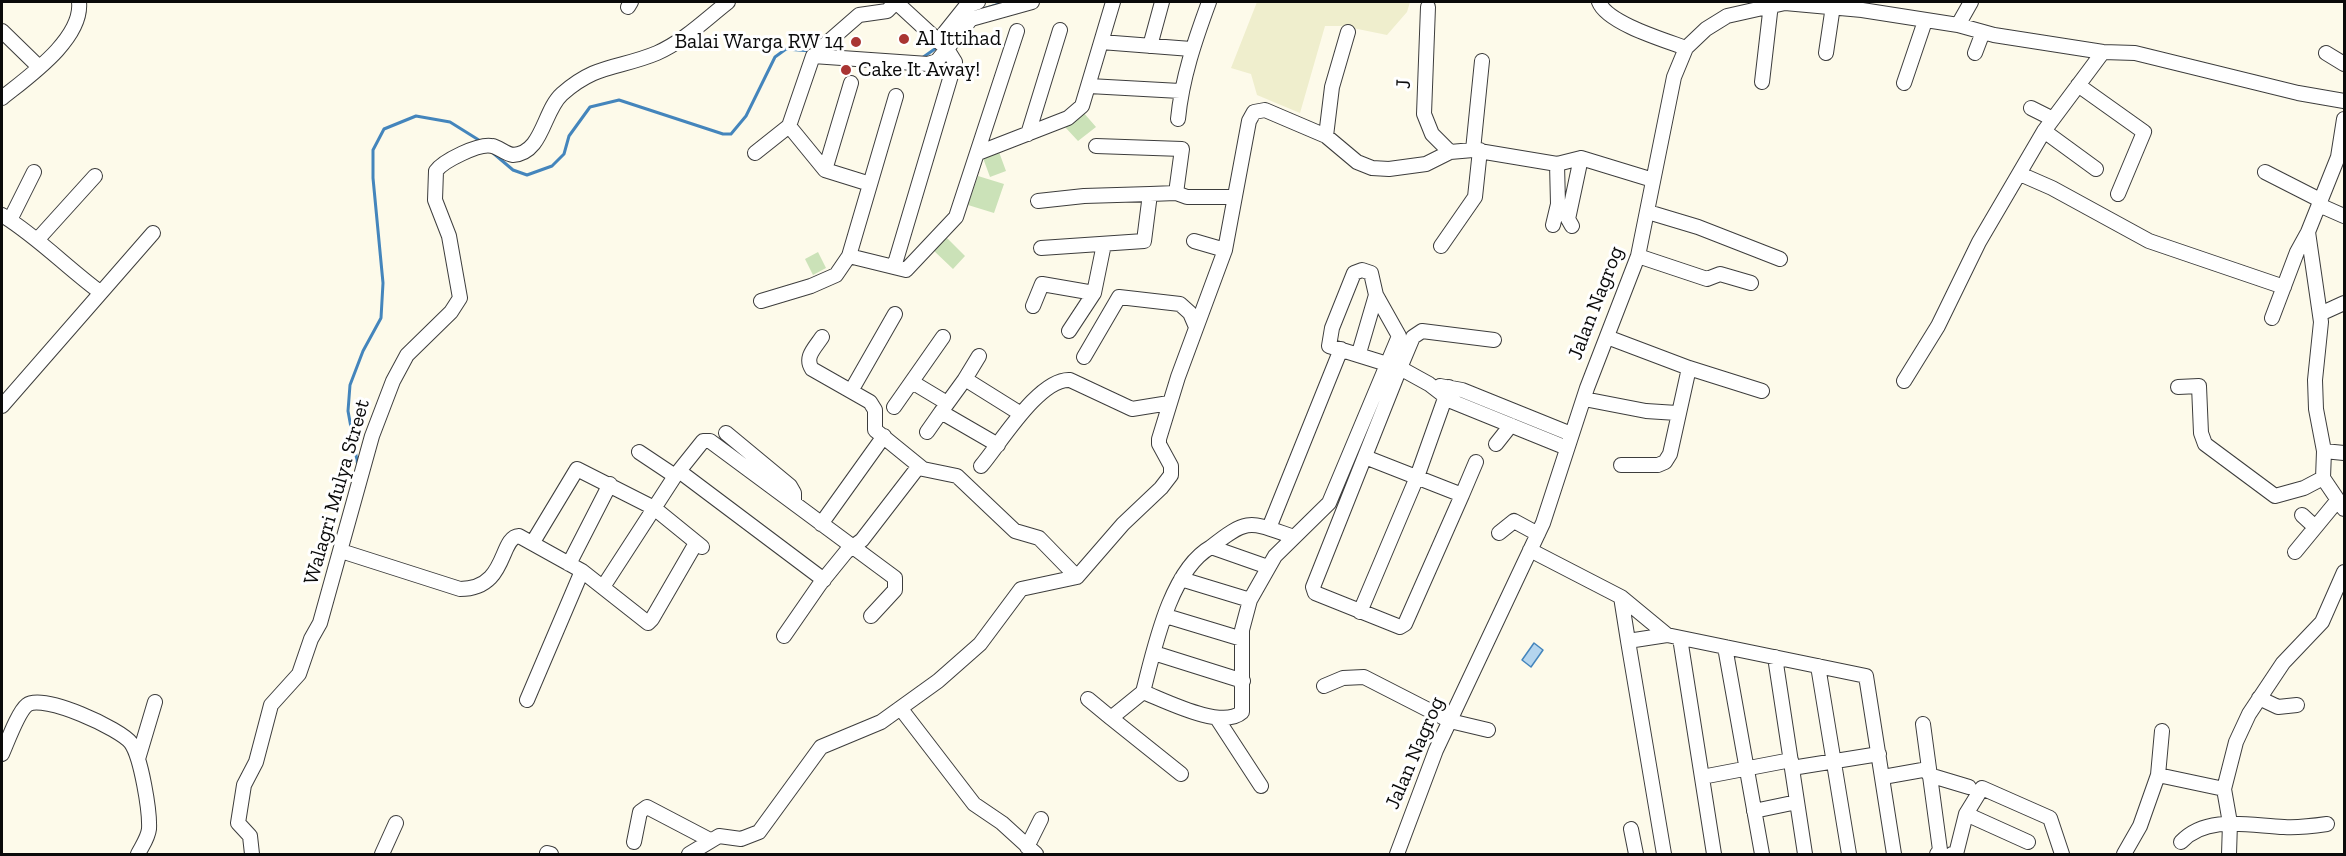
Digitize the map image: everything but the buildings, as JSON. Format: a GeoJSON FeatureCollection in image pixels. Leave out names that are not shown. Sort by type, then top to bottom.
{"type":"FeatureCollection","features":[{"type":"Feature","properties":{"kind":"street"},"geometry":{"type":"LineString","coordinates":[[2,98],[56,51],[74,28],[79,15],[79,2]]}},
{"type":"Feature","properties":{"kind":"street","name":"Walagri Mulya Street"},"geometry":{"type":"LineString","coordinates":[[252,855],[250,836],[238,823],[244,785],[256,762],[270,705],[299,674],[310,639],[320,623],[372,436],[393,381],[407,355],[451,312],[460,298],[449,236],[435,200],[436,171],[460,154],[487,146],[508,155],[519,155],[527,151],[537,138],[558,98],[576,82],[594,71],[632,61],[667,48],[690,33],[728,2]]}},
{"type":"Feature","properties":{"kind":"street"},"geometry":{"type":"LineString","coordinates":[[755,153],[789,126],[816,52],[859,15],[887,11],[896,2],[955,59],[900,268]]}},
{"type":"Feature","properties":{"kind":"street"},"geometry":{"type":"LineString","coordinates":[[816,52],[928,64],[937,61],[943,45],[966,6],[978,2]]}},
{"type":"Feature","properties":{"kind":"street"},"geometry":{"type":"LineString","coordinates":[[943,45],[971,19],[1032,2]]}},
{"type":"Feature","properties":{"kind":"street"},"geometry":{"type":"LineString","coordinates":[[978,153],[1068,118],[1082,106],[1113,2]]}},
{"type":"Feature","properties":{"kind":"street"},"geometry":{"type":"LineString","coordinates":[[1150,46],[1162,2]]}},
{"type":"Feature","properties":{"kind":"street"},"geometry":{"type":"LineString","coordinates":[[1178,119],[1180,91],[1191,50],[1209,2]]}},
{"type":"Feature","properties":{"kind":"street"},"geometry":{"type":"LineString","coordinates":[[1599,2],[1602,9],[1616,18],[1654,37],[1686,48]]}},
{"type":"Feature","properties":{"kind":"street","name":"Jalan Nagrog"},"geometry":{"type":"LineString","coordinates":[[1397,855],[1436,750],[1538,534],[1584,399],[1638,256],[1674,77],[1686,48],[1696,37],[1727,16],[1771,4],[1805,2],[1958,25],[1983,32],[2103,52],[2135,53],[2298,93],[2344,101]]}},
{"type":"Feature","properties":{"kind":"street"},"geometry":{"type":"LineString","coordinates":[[1958,25],[1971,2]]}},
{"type":"Feature","properties":{"kind":"street"},"geometry":{"type":"LineString","coordinates":[[1762,82],[1771,4]]}},
{"type":"Feature","properties":{"kind":"street"},"geometry":{"type":"LineString","coordinates":[[1826,52],[1833,6]]}},
{"type":"Feature","properties":{"kind":"street","name":"J"},"geometry":{"type":"LineString","coordinates":[[1428,7],[1424,114],[1432,134],[1450,152]]}},
{"type":"Feature","properties":{"kind":"street"},"geometry":{"type":"LineString","coordinates":[[1904,82],[1925,21]]}},
{"type":"Feature","properties":{"kind":"street"},"geometry":{"type":"LineString","coordinates":[[1028,134],[1060,30]]}},
{"type":"Feature","properties":{"kind":"street"},"geometry":{"type":"LineString","coordinates":[[2,31],[39,67]]}},
{"type":"Feature","properties":{"kind":"street"},"geometry":{"type":"LineString","coordinates":[[900,268],[956,217],[1017,31]]}},
{"type":"Feature","properties":{"kind":"street"},"geometry":{"type":"LineString","coordinates":[[1326,136],[1332,87],[1348,32]]}},
{"type":"Feature","properties":{"kind":"street"},"geometry":{"type":"LineString","coordinates":[[1975,53],[1983,32]]}},
{"type":"Feature","properties":{"kind":"street"},"geometry":{"type":"LineString","coordinates":[[1101,42],[1191,50]]}},
{"type":"Feature","properties":{"kind":"street"},"geometry":{"type":"LineString","coordinates":[[1904,381],[1938,326],[1979,242],[2044,131],[2103,52]]}},
{"type":"Feature","properties":{"kind":"street"},"geometry":{"type":"LineString","coordinates":[[2325,53],[2344,64]]}},
{"type":"Feature","properties":{"kind":"street"},"geometry":{"type":"LineString","coordinates":[[1441,246],[1475,197],[1482,61]]}},
{"type":"Feature","properties":{"kind":"street"},"geometry":{"type":"LineString","coordinates":[[825,170],[850,83]]}},
{"type":"Feature","properties":{"kind":"street"},"geometry":{"type":"LineString","coordinates":[[2078,85],[2144,132],[2118,194]]}},
{"type":"Feature","properties":{"kind":"street"},"geometry":{"type":"LineString","coordinates":[[1089,86],[1180,91]]}},
{"type":"Feature","properties":{"kind":"street"},"geometry":{"type":"LineString","coordinates":[[761,301],[811,286],[836,275],[849,256],[896,96]]}},
{"type":"Feature","properties":{"kind":"street"},"geometry":{"type":"LineString","coordinates":[[2031,108],[2053,119]]}},
{"type":"Feature","properties":{"kind":"street"},"geometry":{"type":"LineString","coordinates":[[689,855],[710,840],[726,835],[741,839],[759,832],[821,747],[870,728],[901,709],[980,644],[1013,596],[1021,589],[1077,577],[1171,475],[1172,466],[1159,441],[1169,403],[1226,250],[1249,121],[1254,112],[1265,110],[1326,136],[1357,162],[1385,169],[1433,163],[1450,152],[1477,150],[1557,164],[1570,158],[1581,158],[1653,180]]}},
{"type":"Feature","properties":{"kind":"street"},"geometry":{"type":"LineString","coordinates":[[2272,318],[2337,157],[2344,119]]}},
{"type":"Feature","properties":{"kind":"street"},"geometry":{"type":"LineString","coordinates":[[789,126],[825,170],[870,184]]}},
{"type":"Feature","properties":{"kind":"street"},"geometry":{"type":"LineString","coordinates":[[2044,131],[2096,168]]}},
{"type":"Feature","properties":{"kind":"street"},"geometry":{"type":"LineString","coordinates":[[1096,146],[1182,148],[1176,193]]}},
{"type":"Feature","properties":{"kind":"street"},"geometry":{"type":"LineString","coordinates":[[1572,226],[1568,219],[1581,158]]}},
{"type":"Feature","properties":{"kind":"street"},"geometry":{"type":"LineString","coordinates":[[1553,225],[1558,204],[1557,164]]}},
{"type":"Feature","properties":{"kind":"street"},"geometry":{"type":"LineString","coordinates":[[34,172],[6,218],[38,239],[50,252],[100,292]]}},
{"type":"Feature","properties":{"kind":"street"},"geometry":{"type":"LineString","coordinates":[[2265,172],[2344,216]]}},
{"type":"Feature","properties":{"kind":"street"},"geometry":{"type":"LineString","coordinates":[[2020,174],[2052,188],[2149,241],[2284,288]]}},
{"type":"Feature","properties":{"kind":"street"},"geometry":{"type":"LineString","coordinates":[[38,239],[95,176]]}},
{"type":"Feature","properties":{"kind":"street"},"geometry":{"type":"LineString","coordinates":[[1038,201],[1084,196],[1176,193],[1186,197],[1235,197]]}},
{"type":"Feature","properties":{"kind":"street"},"geometry":{"type":"LineString","coordinates":[[1041,248],[1144,241],[1150,194]]}},
{"type":"Feature","properties":{"kind":"street"},"geometry":{"type":"LineString","coordinates":[[1648,212],[1698,226],[1780,259]]}},
{"type":"Feature","properties":{"kind":"street"},"geometry":{"type":"LineString","coordinates":[[2,406],[153,232]]}},
{"type":"Feature","properties":{"kind":"street"},"geometry":{"type":"LineString","coordinates":[[2295,552],[2315,527],[2341,505],[2323,478],[2324,451],[2315,392],[2320,314],[2308,232]]}},
{"type":"Feature","properties":{"kind":"street"},"geometry":{"type":"LineString","coordinates":[[1194,241],[1226,250]]}},
{"type":"Feature","properties":{"kind":"street"},"geometry":{"type":"LineString","coordinates":[[1070,331],[1094,293],[1104,244]]}},
{"type":"Feature","properties":{"kind":"street"},"geometry":{"type":"LineString","coordinates":[[2297,252],[2313,254]]}},
{"type":"Feature","properties":{"kind":"street"},"geometry":{"type":"LineString","coordinates":[[849,256],[900,268]]}},
{"type":"Feature","properties":{"kind":"street"},"geometry":{"type":"LineString","coordinates":[[1638,256],[1707,279],[1721,274],[1751,283]]}},
{"type":"Feature","properties":{"kind":"street"},"geometry":{"type":"LineString","coordinates":[[1476,462],[1405,624],[1397,627],[1315,593],[1313,587],[1365,457],[1393,366],[1399,336],[1376,295],[1371,273],[1362,270],[1354,273],[1329,346],[1359,353],[1393,366],[1447,392],[1569,441]]}},
{"type":"Feature","properties":{"kind":"street"},"geometry":{"type":"LineString","coordinates":[[1033,306],[1042,284],[1094,293]]}},
{"type":"Feature","properties":{"kind":"street"},"geometry":{"type":"LineString","coordinates":[[1359,353],[1376,295]]}},
{"type":"Feature","properties":{"kind":"street"},"geometry":{"type":"LineString","coordinates":[[1084,357],[1119,297],[1180,304],[1190,313],[1196,327]]}},
{"type":"Feature","properties":{"kind":"street"},"geometry":{"type":"LineString","coordinates":[[2320,314],[2344,303]]}},
{"type":"Feature","properties":{"kind":"street"},"geometry":{"type":"LineString","coordinates":[[850,391],[895,314]]}},
{"type":"Feature","properties":{"kind":"street"},"geometry":{"type":"LineString","coordinates":[[1143,692],[1218,720],[1240,714],[1243,681],[1242,639],[1250,600],[1268,567],[1294,537],[1329,503],[1393,366],[1418,332],[1494,340]]}},
{"type":"Feature","properties":{"kind":"street"},"geometry":{"type":"LineString","coordinates":[[822,337],[808,357],[808,363],[812,369],[870,402],[875,410],[874,428],[930,472],[957,476],[1015,531],[1039,538],[1077,577]]}},
{"type":"Feature","properties":{"kind":"street"},"geometry":{"type":"LineString","coordinates":[[894,407],[943,337]]}},
{"type":"Feature","properties":{"kind":"street"},"geometry":{"type":"LineString","coordinates":[[1607,337],[1689,368],[1762,391]]}},
{"type":"Feature","properties":{"kind":"street"},"geometry":{"type":"LineString","coordinates":[[1269,528],[1341,349]]}},
{"type":"Feature","properties":{"kind":"street"},"geometry":{"type":"LineString","coordinates":[[927,432],[979,356]]}},
{"type":"Feature","properties":{"kind":"street"},"geometry":{"type":"LineString","coordinates":[[1621,465],[1658,465],[1665,462],[1670,454],[1677,413],[1689,368]]}},
{"type":"Feature","properties":{"kind":"street"},"geometry":{"type":"LineString","coordinates":[[965,378],[1020,414]]}},
{"type":"Feature","properties":{"kind":"street"},"geometry":{"type":"LineString","coordinates":[[981,466],[1020,414],[1042,393],[1066,380],[1132,409],[1169,403]]}},
{"type":"Feature","properties":{"kind":"street"},"geometry":{"type":"LineString","coordinates":[[912,382],[998,445]]}},
{"type":"Feature","properties":{"kind":"street"},"geometry":{"type":"LineString","coordinates":[[2178,387],[2199,386],[2200,433],[2208,448],[2275,496],[2304,488],[2323,478]]}},
{"type":"Feature","properties":{"kind":"street"},"geometry":{"type":"LineString","coordinates":[[1447,392],[1511,425],[1569,441]]}},
{"type":"Feature","properties":{"kind":"street"},"geometry":{"type":"LineString","coordinates":[[1360,612],[1417,477],[1447,392]]}},
{"type":"Feature","properties":{"kind":"street"},"geometry":{"type":"LineString","coordinates":[[1584,399],[1646,411],[1677,413]]}},
{"type":"Feature","properties":{"kind":"street"},"geometry":{"type":"LineString","coordinates":[[1496,444],[1511,425]]}},
{"type":"Feature","properties":{"kind":"street"},"geometry":{"type":"LineString","coordinates":[[726,433],[790,486],[794,493],[794,502]]}},
{"type":"Feature","properties":{"kind":"street"},"geometry":{"type":"LineString","coordinates":[[821,524],[884,436]]}},
{"type":"Feature","properties":{"kind":"street"},"geometry":{"type":"LineString","coordinates":[[603,587],[677,474],[703,441],[710,441],[896,581],[895,590],[871,616]]}},
{"type":"Feature","properties":{"kind":"street"},"geometry":{"type":"LineString","coordinates":[[2324,451],[2344,453]]}},
{"type":"Feature","properties":{"kind":"street"},"geometry":{"type":"LineString","coordinates":[[639,452],[677,474],[824,580]]}},
{"type":"Feature","properties":{"kind":"street"},"geometry":{"type":"LineString","coordinates":[[1365,457],[1462,495]]}},
{"type":"Feature","properties":{"kind":"street"},"geometry":{"type":"LineString","coordinates":[[784,636],[824,580],[862,540],[920,466]]}},
{"type":"Feature","properties":{"kind":"street"},"geometry":{"type":"LineString","coordinates":[[341,551],[460,589],[472,589],[482,586],[493,577],[514,536],[533,542],[582,571],[649,622],[699,545],[654,508],[577,469],[533,542]]}},
{"type":"Feature","properties":{"kind":"street"},"geometry":{"type":"LineString","coordinates":[[569,564],[610,484]]}},
{"type":"Feature","properties":{"kind":"street"},"geometry":{"type":"LineString","coordinates":[[2302,515],[2315,527]]}},
{"type":"Feature","properties":{"kind":"street"},"geometry":{"type":"LineString","coordinates":[[1499,533],[1514,521],[1538,534]]}},
{"type":"Feature","properties":{"kind":"street"},"geometry":{"type":"LineString","coordinates":[[1111,718],[1143,692],[1166,616],[1181,579],[1191,565],[1241,525],[1254,524],[1294,537]]}},
{"type":"Feature","properties":{"kind":"street"},"geometry":{"type":"LineString","coordinates":[[1211,547],[1268,567]]}},
{"type":"Feature","properties":{"kind":"street"},"geometry":{"type":"LineString","coordinates":[[1530,550],[1621,597],[1673,636],[1702,777],[1714,855]]}},
{"type":"Feature","properties":{"kind":"street"},"geometry":{"type":"LineString","coordinates":[[528,700],[582,571]]}},
{"type":"Feature","properties":{"kind":"street"},"geometry":{"type":"LineString","coordinates":[[2229,855],[2230,823],[2223,789],[2236,742],[2259,698],[2283,663],[2322,622],[2344,572]]}},
{"type":"Feature","properties":{"kind":"street"},"geometry":{"type":"LineString","coordinates":[[1181,579],[1250,600]]}},
{"type":"Feature","properties":{"kind":"street"},"geometry":{"type":"LineString","coordinates":[[1621,597],[1665,855]]}},
{"type":"Feature","properties":{"kind":"street"},"geometry":{"type":"LineString","coordinates":[[1166,616],[1242,639]]}},
{"type":"Feature","properties":{"kind":"street"},"geometry":{"type":"LineString","coordinates":[[1628,641],[1673,636],[1866,676],[1894,855]]}},
{"type":"Feature","properties":{"kind":"street"},"geometry":{"type":"LineString","coordinates":[[1725,647],[1762,855]]}},
{"type":"Feature","properties":{"kind":"street"},"geometry":{"type":"LineString","coordinates":[[1155,653],[1243,681]]}},
{"type":"Feature","properties":{"kind":"street"},"geometry":{"type":"LineString","coordinates":[[1775,657],[1805,855]]}},
{"type":"Feature","properties":{"kind":"street"},"geometry":{"type":"LineString","coordinates":[[1818,666],[1849,855]]}},
{"type":"Feature","properties":{"kind":"street"},"geometry":{"type":"LineString","coordinates":[[1324,687],[1343,678],[1364,677],[1450,721],[1488,730]]}},
{"type":"Feature","properties":{"kind":"street"},"geometry":{"type":"LineString","coordinates":[[2259,698],[2278,707],[2297,705]]}},
{"type":"Feature","properties":{"kind":"street"},"geometry":{"type":"LineString","coordinates":[[1088,699],[1181,774]]}},
{"type":"Feature","properties":{"kind":"street"},"geometry":{"type":"LineString","coordinates":[[2,754],[25,708],[31,703],[42,701],[68,708],[119,732],[133,745],[138,759],[149,825],[138,855]]}},
{"type":"Feature","properties":{"kind":"street"},"geometry":{"type":"LineString","coordinates":[[138,759],[155,702]]}},
{"type":"Feature","properties":{"kind":"street"},"geometry":{"type":"LineString","coordinates":[[901,709],[974,804],[1002,824],[1030,852],[1041,819]]}},
{"type":"Feature","properties":{"kind":"street"},"geometry":{"type":"LineString","coordinates":[[1218,720],[1261,786]]}},
{"type":"Feature","properties":{"kind":"street"},"geometry":{"type":"LineString","coordinates":[[1923,724],[1940,850],[1937,855]]}},
{"type":"Feature","properties":{"kind":"street"},"geometry":{"type":"LineString","coordinates":[[2124,855],[2144,816],[2158,776],[2162,731]]}},
{"type":"Feature","properties":{"kind":"street"},"geometry":{"type":"LineString","coordinates":[[1702,777],[1747,768],[1833,762],[1879,754]]}},
{"type":"Feature","properties":{"kind":"street"},"geometry":{"type":"LineString","coordinates":[[1883,777],[1929,772],[1969,787]]}},
{"type":"Feature","properties":{"kind":"street"},"geometry":{"type":"LineString","coordinates":[[2158,776],[2223,789]]}},
{"type":"Feature","properties":{"kind":"street"},"geometry":{"type":"LineString","coordinates":[[1955,854],[1966,814],[1982,788],[2050,818],[2062,855]]}},
{"type":"Feature","properties":{"kind":"street"},"geometry":{"type":"LineString","coordinates":[[1754,811],[1797,802]]}},
{"type":"Feature","properties":{"kind":"street"},"geometry":{"type":"LineString","coordinates":[[634,842],[640,812],[642,808],[647,807],[710,840]]}},
{"type":"Feature","properties":{"kind":"street"},"geometry":{"type":"LineString","coordinates":[[1966,814],[2028,842]]}},
{"type":"Feature","properties":{"kind":"street"},"geometry":{"type":"LineString","coordinates":[[382,855],[396,823]]}},
{"type":"Feature","properties":{"kind":"street"},"geometry":{"type":"LineString","coordinates":[[2181,842],[2190,834],[2230,823],[2286,828],[2326,824]]}},
{"type":"Feature","properties":{"kind":"street"},"geometry":{"type":"LineString","coordinates":[[1631,829],[1636,855]]}},
{"type":"Feature","properties":{"kind":"green space"},"geometry":{"type":"Polygon","coordinates":[[[1257,2],[1410,2],[1407,12],[1387,35],[1343,26],[1325,26],[1300,113],[1257,95],[1251,74],[1231,68],[1257,2]]]}},
{"type":"Feature","properties":{"kind":"green space"},"geometry":{"type":"Polygon","coordinates":[[[1083,112],[1096,127],[1078,141],[1065,127],[1083,112]]]}},
{"type":"Feature","properties":{"kind":"green space"},"geometry":{"type":"Polygon","coordinates":[[[999,152],[1006,171],[990,177],[983,158],[999,152]]]}},
{"type":"Feature","properties":{"kind":"green space"},"geometry":{"type":"Polygon","coordinates":[[[978,176],[1004,184],[994,213],[968,205],[978,176]]]}},
{"type":"Feature","properties":{"kind":"green space"},"geometry":{"type":"Polygon","coordinates":[[[945,236],[965,256],[953,269],[932,249],[945,236]]]}},
{"type":"Feature","properties":{"kind":"green space"},"geometry":{"type":"Polygon","coordinates":[[[818,252],[826,268],[813,275],[805,259],[818,252]]]}},
{"type":"Feature","properties":{"kind":"water"},"geometry":{"type":"Polygon","coordinates":[[[1534,643],[1543,650],[1531,667],[1522,660],[1534,643]]]}},
{"type":"Feature","properties":{"kind":"waterway"},"geometry":{"type":"LineString","coordinates":[[967,14],[1006,2]]}},
{"type":"Feature","properties":{"kind":"waterway"},"geometry":{"type":"LineString","coordinates":[[922,58],[939,46]]}},
{"type":"Feature","properties":{"kind":"waterway"},"geometry":{"type":"LineString","coordinates":[[493,153],[513,170],[527,175],[552,166],[564,154],[569,136],[590,107],[619,100],[723,134],[731,134],[746,116],[775,57],[786,49],[811,51]]}},
{"type":"Feature","properties":{"kind":"waterway"},"geometry":{"type":"LineString","coordinates":[[358,466],[348,411],[350,385],[363,351],[381,318],[383,283],[373,178],[373,150],[384,129],[416,116],[450,122],[482,142]]}},
{"type":"Feature","properties":{"kind":"place","name":"Al Ittihad"},"geometry":{"type":"Point","coordinates":[904,39]}},
{"type":"Feature","properties":{"kind":"place","name":"Balai Warga RW 14"},"geometry":{"type":"Point","coordinates":[856,42]}},
{"type":"Feature","properties":{"kind":"place","name":"Cake It Away!"},"geometry":{"type":"Point","coordinates":[846,70]}}]}
